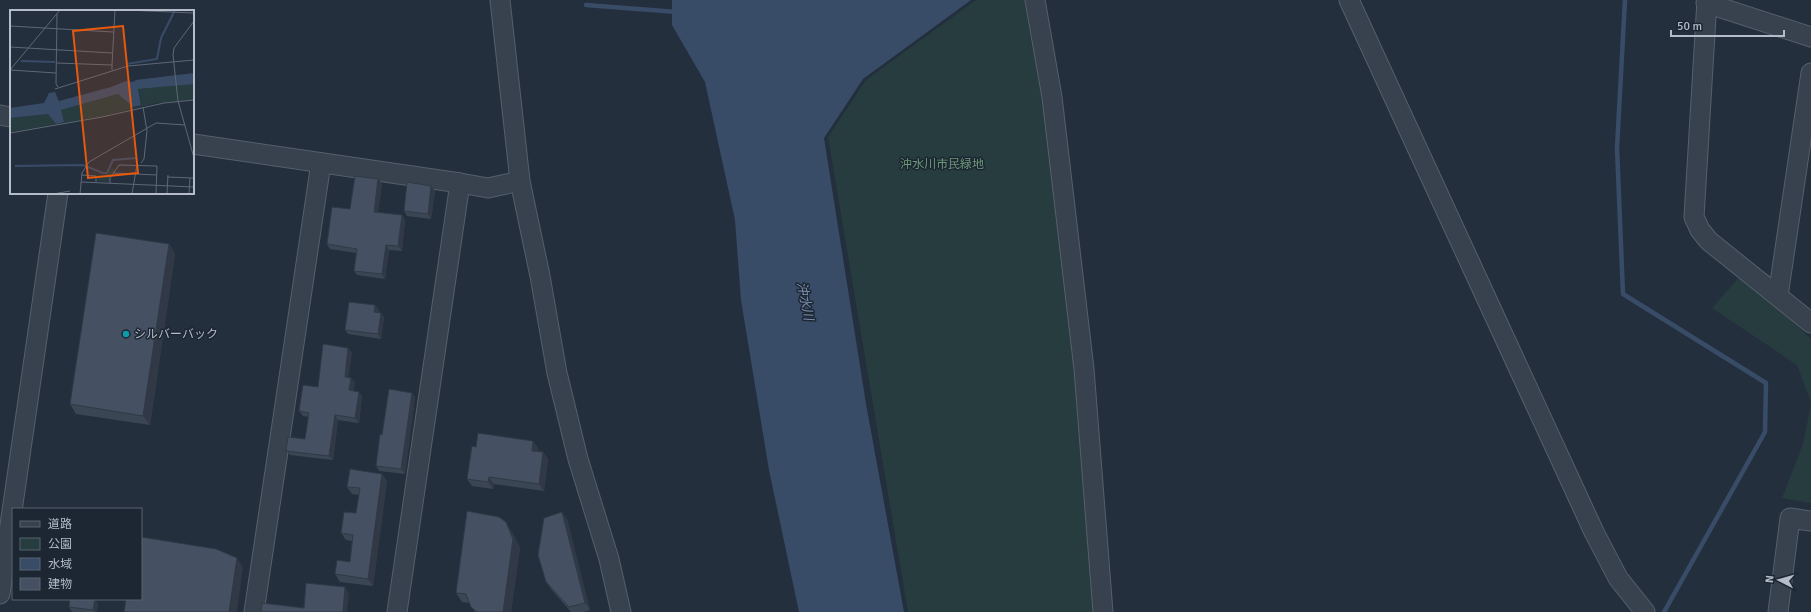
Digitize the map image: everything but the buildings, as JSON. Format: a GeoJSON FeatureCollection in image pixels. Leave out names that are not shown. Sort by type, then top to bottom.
{"type":"FeatureCollection","features":[{"type":"Feature","properties":{"kind":"street"},"geometry":{"type":"LineString","coordinates":[[500,0],[520,181],[540,276],[557,373],[578,459],[609,559],[621,612]]}},
{"type":"Feature","properties":{"kind":"street"},"geometry":{"type":"LineString","coordinates":[[1035,0],[1052,97],[1084,369],[1103,612]]}},
{"type":"Feature","properties":{"kind":"street"},"geometry":{"type":"LineString","coordinates":[[1349,0],[1594,532],[1618,578],[1642,609]]}},
{"type":"Feature","properties":{"kind":"street"},"geometry":{"type":"LineString","coordinates":[[1811,37],[1706,1],[1694,217],[1700,230],[1709,241],[1811,323]]}},
{"type":"Feature","properties":{"kind":"street"},"geometry":{"type":"LineString","coordinates":[[1778,296],[1811,73]]}},
{"type":"Feature","properties":{"kind":"street"},"geometry":{"type":"LineString","coordinates":[[0,115],[10,117]]}},
{"type":"Feature","properties":{"kind":"street"},"geometry":{"type":"LineString","coordinates":[[194,144],[488,188],[520,181]]}},
{"type":"Feature","properties":{"kind":"street"},"geometry":{"type":"LineString","coordinates":[[254,612],[321,163]]}},
{"type":"Feature","properties":{"kind":"street"},"geometry":{"type":"LineString","coordinates":[[397,612],[460,183]]}},
{"type":"Feature","properties":{"kind":"street"},"geometry":{"type":"LineString","coordinates":[[12,508],[58,194]]}},
{"type":"Feature","properties":{"kind":"street"},"geometry":{"type":"LineString","coordinates":[[0,594],[12,511]]}},
{"type":"Feature","properties":{"kind":"street"},"geometry":{"type":"LineString","coordinates":[[1778,612],[1790,518],[1811,521]]}},
{"type":"Feature","properties":{"kind":"green space","name":"沖水川市民緑地"},"geometry":{"type":"Polygon","coordinates":[[[976,0],[1029,0],[1075,343],[1097,612],[908,612],[828,137],[866,80],[976,0]]]}},
{"type":"Feature","properties":{"kind":"green space"},"geometry":{"type":"Polygon","coordinates":[[[1741,275],[1811,339],[1811,402],[1797,365],[1712,308],[1741,275]]]}},
{"type":"Feature","properties":{"kind":"green space"},"geometry":{"type":"Polygon","coordinates":[[[1811,405],[1811,503],[1782,498],[1803,444],[1811,405]]]}},
{"type":"Feature","properties":{"kind":"water","name":"沖水川"},"geometry":{"type":"Polygon","coordinates":[[[672,0],[971,0],[863,79],[824,138],[866,404],[904,612],[799,612],[769,470],[741,300],[735,220],[705,82],[672,25],[672,0]]]}},
{"type":"Feature","properties":{"kind":"waterway"},"geometry":{"type":"LineString","coordinates":[[1625,0],[1617,148],[1623,294],[1766,383],[1765,432],[1664,612]]}},
{"type":"Feature","properties":{"kind":"waterway"},"geometry":{"type":"LineString","coordinates":[[586,5],[677,12]]}},
{"type":"Feature","properties":{"kind":"place","name":"シルバーバック"},"geometry":{"type":"Point","coordinates":[126,334]}}]}
